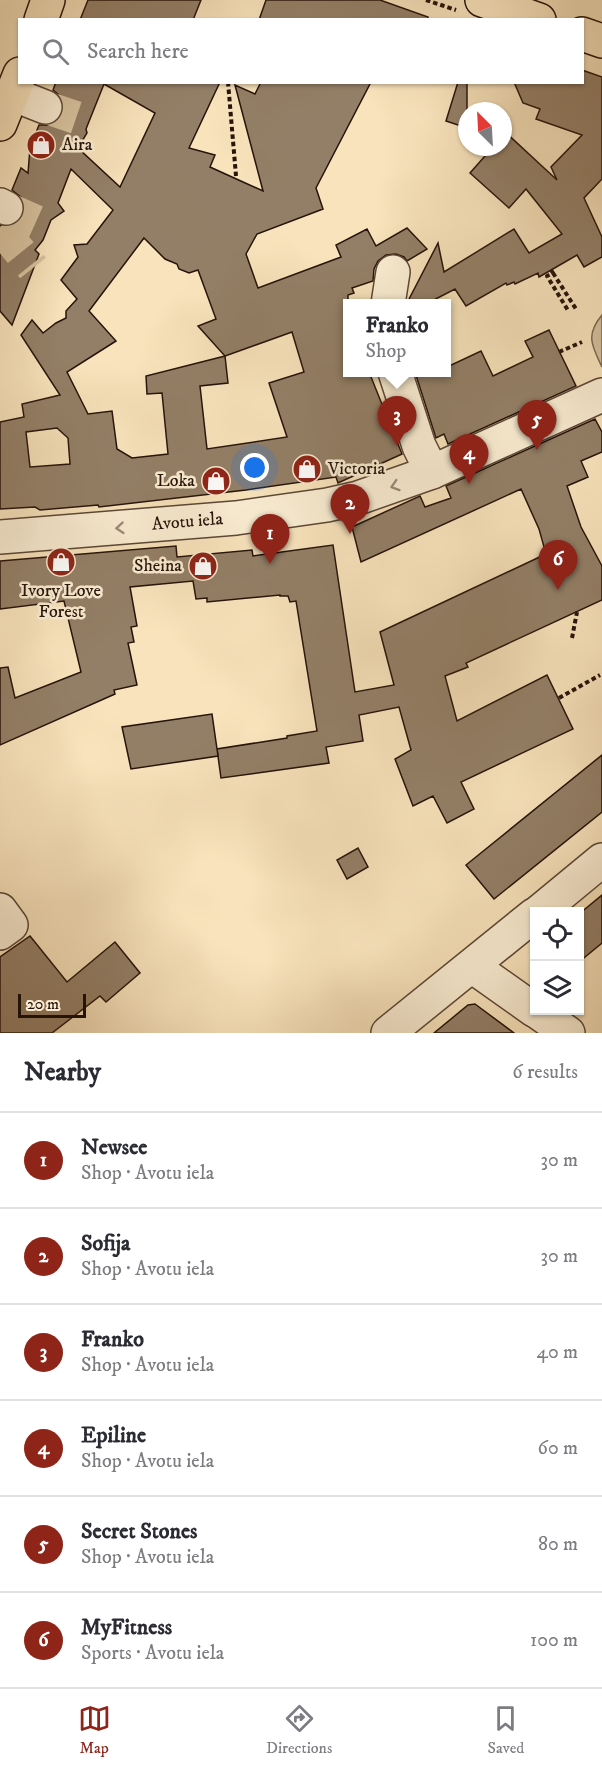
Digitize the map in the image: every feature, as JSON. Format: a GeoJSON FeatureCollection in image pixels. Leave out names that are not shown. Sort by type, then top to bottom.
{"type":"FeatureCollection","features":[{"type":"Feature","properties":{"kind":"main road"},"geometry":{"type":"LineString","coordinates":[[42,18],[48,0]]}},
{"type":"Feature","properties":{"kind":"main road"},"geometry":{"type":"LineString","coordinates":[[482,0],[533,18]]}},
{"type":"Feature","properties":{"kind":"main road"},"geometry":{"type":"LineString","coordinates":[[584,35],[602,41]]}},
{"type":"Feature","properties":{"kind":"main road"},"geometry":{"type":"LineString","coordinates":[[0,124],[11,85]]}},
{"type":"Feature","properties":{"kind":"street"},"geometry":{"type":"LineString","coordinates":[[11,85],[45,107]]}},
{"type":"Feature","properties":{"kind":"street"},"geometry":{"type":"LineString","coordinates":[[397,377],[419,446],[432,472]]}},
{"type":"Feature","properties":{"kind":"street","name":"Avotu iela"},"geometry":{"type":"LineString","coordinates":[[0,537],[236,518],[327,505],[358,498],[432,472],[602,395]]}},
{"type":"Feature","properties":{"kind":"street"},"geometry":{"type":"LineString","coordinates":[[545,907],[602,860]]}},
{"type":"Feature","properties":{"kind":"street"},"geometry":{"type":"LineString","coordinates":[[0,910],[11,925],[0,933]]}},
{"type":"Feature","properties":{"kind":"street"},"geometry":{"type":"LineString","coordinates":[[388,1033],[530,918]]}},
{"type":"Feature","properties":{"kind":"street"},"geometry":{"type":"LineString","coordinates":[[472,966],[543,1020]]}},
{"type":"Feature","properties":{"kind":"path"},"geometry":{"type":"LineString","coordinates":[[228,84],[236,176]]}},
{"type":"Feature","properties":{"kind":"path"},"geometry":{"type":"LineString","coordinates":[[569,312],[548,276],[552,271],[576,309]]}},
{"type":"Feature","properties":{"kind":"path"},"geometry":{"type":"LineString","coordinates":[[559,352],[582,342]]}},
{"type":"Feature","properties":{"kind":"path"},"geometry":{"type":"LineString","coordinates":[[572,638],[577,612]]}},
{"type":"Feature","properties":{"kind":"path"},"geometry":{"type":"LineString","coordinates":[[559,698],[600,675]]}},
{"type":"Feature","properties":{"kind":"shaded area"},"geometry":{"type":"Polygon","coordinates":[[[602,315],[602,367],[593,347],[592,335],[602,315]]]}},
{"type":"Feature","properties":{"kind":"building"},"geometry":{"type":"Polygon","coordinates":[[[88,0],[201,0],[194,18],[81,18],[88,0]]]}},
{"type":"Feature","properties":{"kind":"building"},"geometry":{"type":"Polygon","coordinates":[[[266,0],[380,0],[428,17],[428,18],[260,18],[266,0]]]}},
{"type":"Feature","properties":{"kind":"building"},"geometry":{"type":"Polygon","coordinates":[[[584,71],[602,77],[602,179],[584,198],[602,237],[602,257],[584,267],[577,255],[539,277],[538,273],[515,284],[514,282],[507,285],[506,283],[466,306],[455,289],[436,299],[409,299],[438,243],[444,272],[514,229],[529,253],[562,234],[526,189],[509,208],[470,173],[485,156],[512,156],[512,138],[557,180],[551,167],[582,135],[536,119],[540,109],[523,103],[515,84],[584,84],[584,71]]]}},
{"type":"Feature","properties":{"kind":"building"},"geometry":{"type":"Polygon","coordinates":[[[55,84],[104,84],[219,84],[189,148],[215,155],[210,167],[263,191],[235,85],[255,94],[260,84],[370,84],[316,188],[323,209],[257,234],[246,254],[258,288],[341,257],[336,245],[367,229],[376,246],[407,228],[427,249],[407,261],[396,254],[386,255],[378,261],[374,269],[373,281],[352,288],[354,293],[348,295],[348,299],[343,299],[343,377],[371,377],[402,454],[338,483],[336,477],[99,507],[98,505],[40,510],[35,507],[0,509],[0,422],[24,417],[22,404],[60,395],[21,335],[32,320],[43,333],[66,318],[66,311],[77,299],[61,280],[78,257],[74,245],[87,244],[113,210],[71,169],[58,203],[64,211],[51,220],[43,240],[35,250],[39,254],[12,325],[0,311],[0,225],[8,227],[16,224],[23,216],[25,207],[22,198],[12,190],[21,168],[28,173],[30,148],[39,125],[56,122],[62,114],[63,104],[59,95],[53,90],[55,84]],[[104,84],[86,129],[87,133],[78,148],[120,187],[155,113],[104,84]],[[144,238],[89,311],[116,341],[67,372],[88,414],[112,411],[117,449],[132,458],[168,454],[162,393],[147,394],[146,376],[225,356],[198,326],[216,319],[198,270],[189,273],[179,269],[177,264],[165,259],[144,238]],[[292,332],[225,356],[228,383],[200,386],[207,449],[287,437],[269,383],[304,372],[292,332]],[[57,428],[26,432],[30,467],[70,464],[68,438],[57,428]]]}},
{"type":"Feature","properties":{"kind":"building"},"geometry":{"type":"Polygon","coordinates":[[[457,84],[467,84],[467,102],[458,102],[458,125],[446,121],[457,84]]]}},
{"type":"Feature","properties":{"kind":"building"},"geometry":{"type":"Polygon","coordinates":[[[549,330],[576,386],[448,444],[444,434],[436,438],[417,377],[451,377],[451,365],[481,351],[493,376],[533,357],[525,341],[549,330]]]}},
{"type":"Feature","properties":{"kind":"building"},"geometry":{"type":"Polygon","coordinates":[[[595,419],[602,432],[602,452],[581,461],[588,477],[567,486],[581,527],[602,566],[602,600],[466,663],[468,667],[445,676],[457,721],[547,675],[573,729],[461,782],[474,809],[447,823],[433,796],[413,806],[395,759],[411,750],[399,707],[359,715],[363,741],[326,747],[329,763],[221,778],[217,749],[317,731],[296,601],[290,602],[288,596],[280,595],[207,602],[207,598],[196,599],[193,581],[130,587],[137,626],[131,627],[134,642],[128,643],[137,685],[114,690],[115,694],[0,745],[0,668],[8,667],[15,698],[81,672],[64,601],[0,609],[0,561],[176,546],[177,557],[252,550],[253,556],[333,545],[355,692],[394,685],[380,632],[546,554],[539,529],[521,489],[361,562],[352,527],[420,496],[425,507],[451,498],[446,486],[595,419]]]}},
{"type":"Feature","properties":{"kind":"building"},"geometry":{"type":"Polygon","coordinates":[[[212,714],[218,756],[131,769],[122,727],[212,714]]]}},
{"type":"Feature","properties":{"kind":"building"},"geometry":{"type":"Polygon","coordinates":[[[602,755],[602,812],[494,899],[466,865],[602,755]]]}},
{"type":"Feature","properties":{"kind":"building"},"geometry":{"type":"Polygon","coordinates":[[[358,848],[368,867],[347,879],[337,860],[358,848]]]}},
{"type":"Feature","properties":{"kind":"building"},"geometry":{"type":"Polygon","coordinates":[[[602,895],[602,943],[584,958],[584,910],[602,895]]]}},
{"type":"Feature","properties":{"kind":"building"},"geometry":{"type":"Polygon","coordinates":[[[30,936],[67,982],[115,942],[140,973],[106,1002],[100,996],[52,1033],[0,1033],[0,957],[30,936]]]}},
{"type":"Feature","properties":{"kind":"building"},"geometry":{"type":"Polygon","coordinates":[[[475,1004],[514,1033],[434,1033],[468,1005],[475,1004]]]}},
{"type":"Feature","properties":{"kind":"tunnel"},"geometry":{"type":"LineString","coordinates":[[45,107],[89,122]]}},
{"type":"Feature","properties":{"kind":"tunnel"},"geometry":{"type":"LineString","coordinates":[[6,208],[48,227]]}},
{"type":"Feature","properties":{"kind":"tunnel"},"geometry":{"type":"LineString","coordinates":[[0,227],[33,268]]}},
{"type":"Feature","properties":{"kind":"place","name":"Aira"},"geometry":{"type":"Point","coordinates":[41,145]}},
{"type":"Feature","properties":{"kind":"place","name":"Franko"},"geometry":{"type":"Point","coordinates":[397,446]}},
{"type":"Feature","properties":{"kind":"place","name":"Secret Stones"},"geometry":{"type":"Point","coordinates":[537,450]}},
{"type":"Feature","properties":{"kind":"place","name":"Victoria"},"geometry":{"type":"Point","coordinates":[307,469]}},
{"type":"Feature","properties":{"kind":"place","name":"Loka"},"geometry":{"type":"Point","coordinates":[216,481]}},
{"type":"Feature","properties":{"kind":"place","name":"Epiline"},"geometry":{"type":"Point","coordinates":[469,484]}},
{"type":"Feature","properties":{"kind":"place","name":"Sofija"},"geometry":{"type":"Point","coordinates":[350,534]}},
{"type":"Feature","properties":{"kind":"place","name":"Ivory Love Forest"},"geometry":{"type":"Point","coordinates":[61,562]}},
{"type":"Feature","properties":{"kind":"place","name":"Newsee"},"geometry":{"type":"Point","coordinates":[270,564]}},
{"type":"Feature","properties":{"kind":"place","name":"Sheina"},"geometry":{"type":"Point","coordinates":[203,566]}},
{"type":"Feature","properties":{"kind":"place","name":"MyFitness"},"geometry":{"type":"Point","coordinates":[558,590]}}]}
